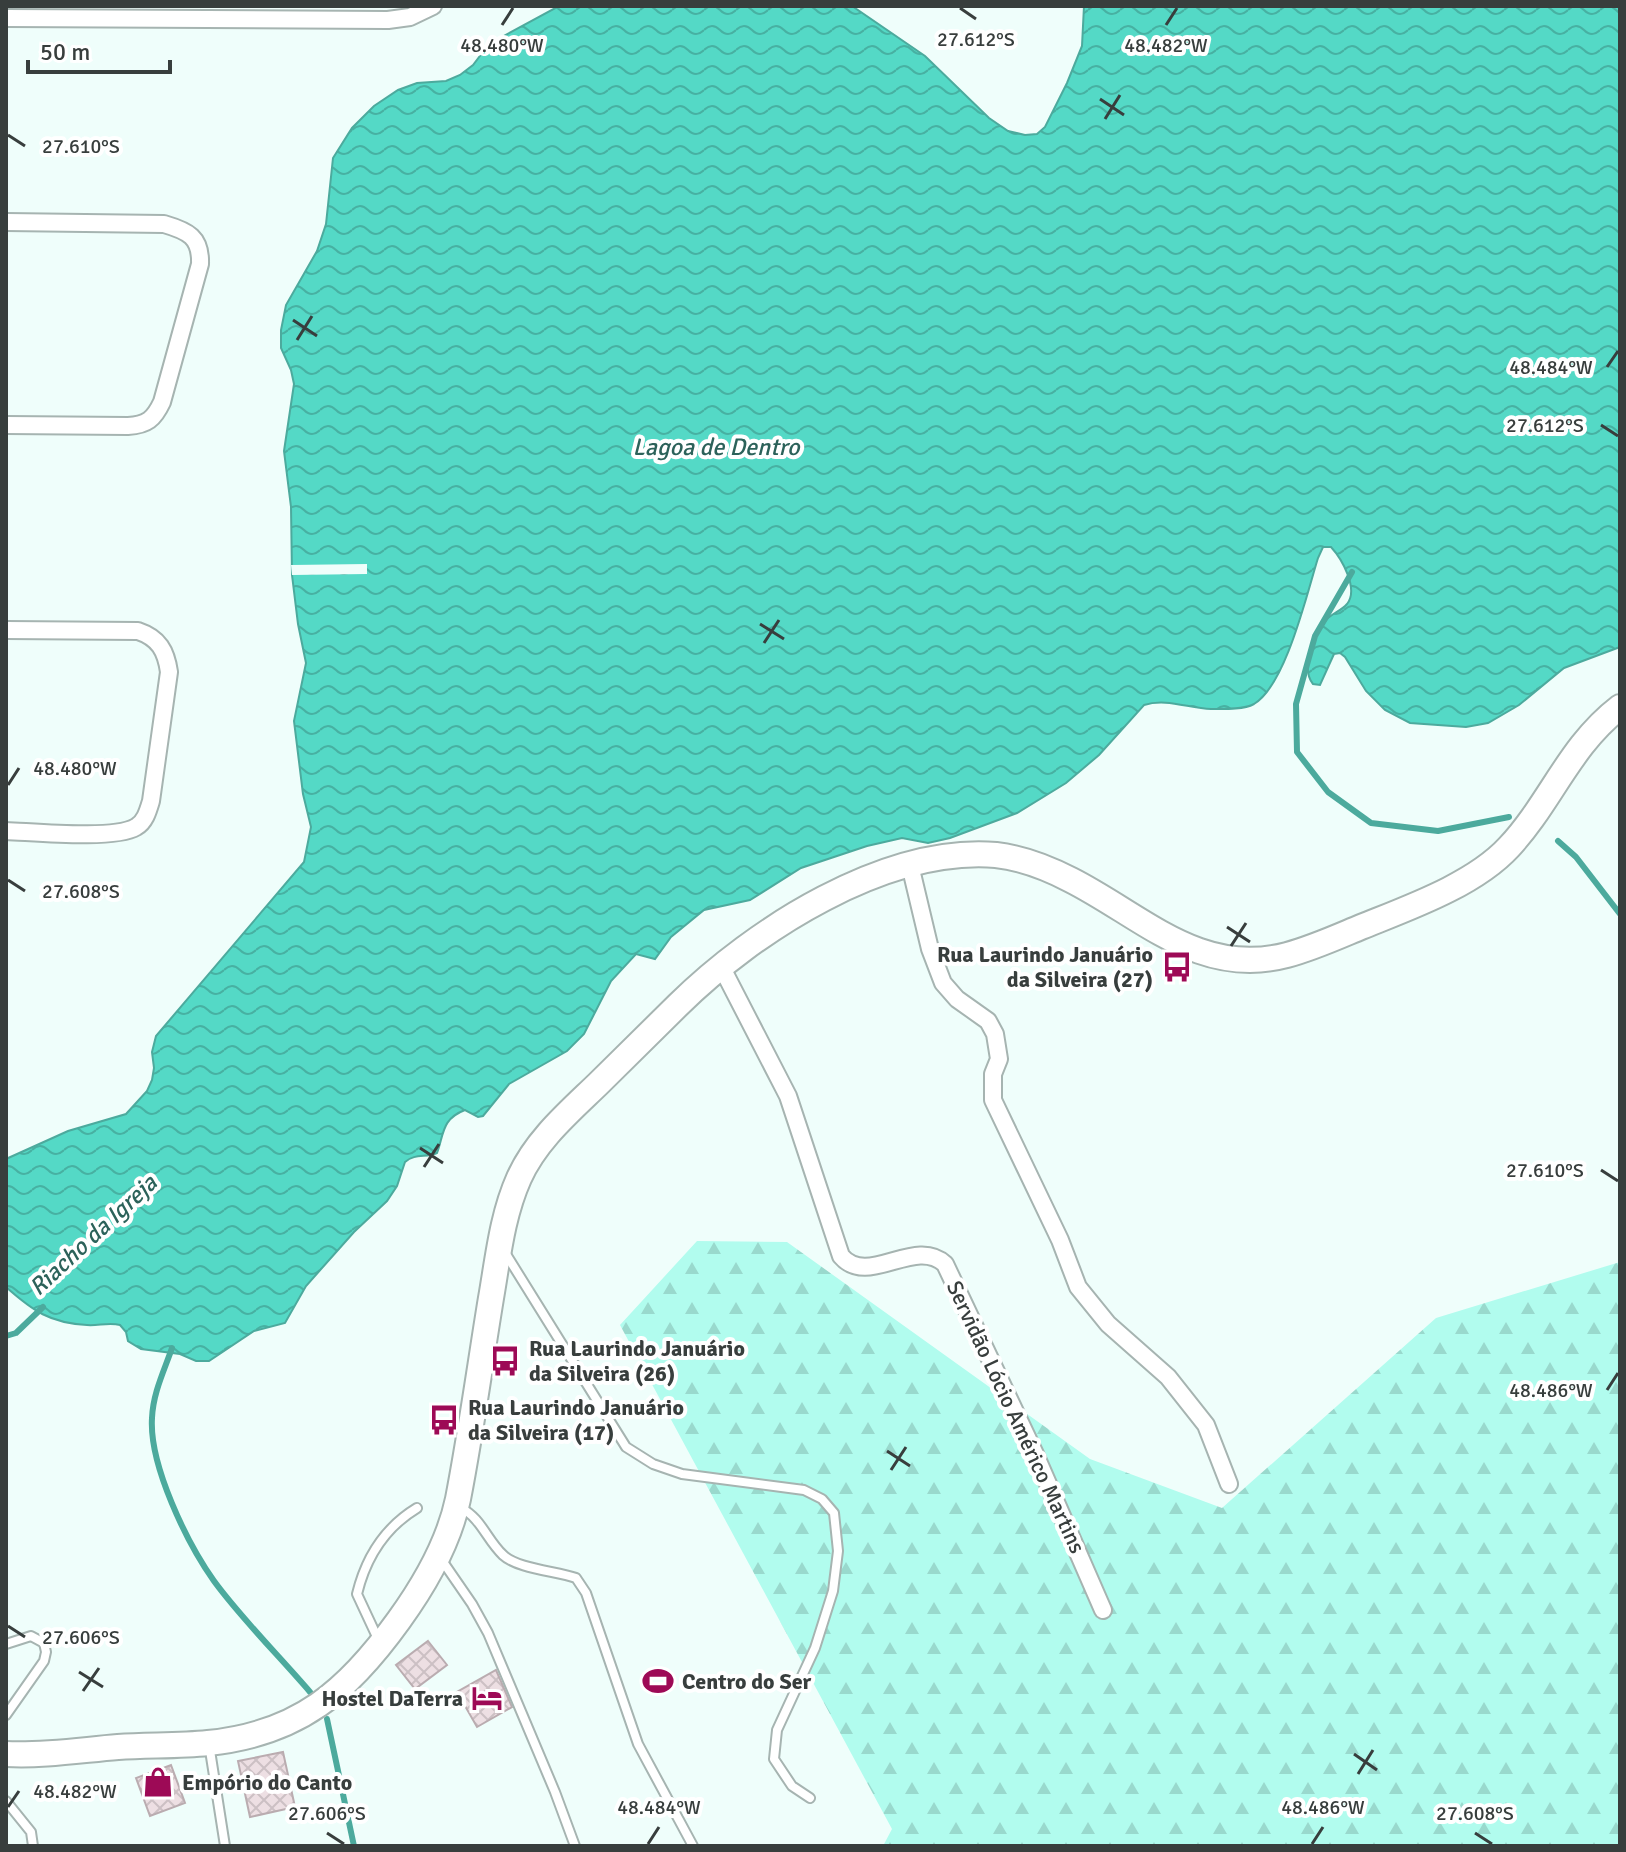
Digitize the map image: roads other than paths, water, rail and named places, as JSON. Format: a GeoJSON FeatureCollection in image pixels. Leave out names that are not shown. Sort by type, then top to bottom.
{"type":"FeatureCollection","features":[{"type":"Feature","properties":{"kind":"main road"},"geometry":{"type":"LineString","coordinates":[[6,1754],[209,1743],[278,1729],[310,1713],[339,1691],[382,1644],[417,1593],[438,1555],[456,1506],[500,1244],[515,1186],[526,1163],[544,1139],[721,966],[755,939],[841,891],[910,865],[949,857],[1000,855],[1023,860],[1071,880],[1136,921],[1209,955],[1262,960],[1288,955],[1407,908],[1488,865],[1506,851],[1519,835],[1579,745],[1620,707]]}},
{"type":"Feature","properties":{"kind":"street"},"geometry":{"type":"LineString","coordinates":[[6,18],[113,12],[388,20],[410,17],[433,6]]}},
{"type":"Feature","properties":{"kind":"street"},"geometry":{"type":"LineString","coordinates":[[6,222],[164,224],[182,229],[194,239],[201,251],[162,402],[150,421],[140,426],[6,425]]}},
{"type":"Feature","properties":{"kind":"street"},"geometry":{"type":"LineString","coordinates":[[6,630],[138,631],[149,634],[160,643],[167,655],[169,672],[151,801],[147,815],[139,826],[109,834],[6,831]]}},
{"type":"Feature","properties":{"kind":"street"},"geometry":{"type":"LineString","coordinates":[[910,865],[930,949],[943,983],[957,999],[988,1021],[995,1034],[999,1059],[993,1074],[993,1100],[1060,1240],[1078,1287],[1108,1324],[1168,1377],[1206,1425],[1229,1484]]}},
{"type":"Feature","properties":{"kind":"street","name":"Servidão Lócio Américo Martins"},"geometry":{"type":"LineString","coordinates":[[721,966],[788,1096],[841,1256],[849,1265],[860,1268],[924,1254],[937,1257],[945,1264],[1035,1454],[1103,1610]]}},
{"type":"Feature","properties":{"kind":"lane"},"geometry":{"type":"LineString","coordinates":[[500,1244],[626,1447],[653,1464],[682,1474],[804,1490],[822,1499],[834,1513],[838,1551],[833,1591],[815,1648],[777,1730],[774,1759],[792,1786],[810,1798]]}},
{"type":"Feature","properties":{"kind":"lane"},"geometry":{"type":"LineString","coordinates":[[456,1506],[476,1519],[504,1556],[528,1566],[576,1578],[586,1593],[638,1744],[693,1846]]}},
{"type":"Feature","properties":{"kind":"lane"},"geometry":{"type":"LineString","coordinates":[[382,1644],[357,1594],[360,1580],[364,1566],[385,1533],[417,1508]]}},
{"type":"Feature","properties":{"kind":"lane"},"geometry":{"type":"LineString","coordinates":[[438,1555],[488,1633],[575,1846]]}},
{"type":"Feature","properties":{"kind":"lane"},"geometry":{"type":"LineString","coordinates":[[6,1644],[31,1636],[44,1643],[46,1652],[44,1661],[6,1715]]}},
{"type":"Feature","properties":{"kind":"lane"},"geometry":{"type":"LineString","coordinates":[[209,1743],[225,1846]]}},
{"type":"Feature","properties":{"kind":"lane"},"geometry":{"type":"LineString","coordinates":[[6,1801],[31,1832],[33,1846]]}},
{"type":"Feature","properties":{"kind":"water","name":"Lagoa de Dentro"},"geometry":{"type":"Polygon","coordinates":[[[559,6],[852,6],[925,56],[989,118],[1008,131],[1025,135],[1037,134],[1045,127],[1067,83],[1082,46],[1084,6],[1620,6],[1620,647],[1564,668],[1519,705],[1488,723],[1466,727],[1410,723],[1385,710],[1366,691],[1340,653],[1334,654],[1320,685],[1313,684],[1309,677],[1308,660],[1318,633],[1327,619],[1347,604],[1351,590],[1348,574],[1340,559],[1331,547],[1323,547],[1285,659],[1265,694],[1254,704],[1221,709],[1169,703],[1144,705],[1099,755],[1066,783],[1017,813],[950,838],[928,843],[902,838],[801,868],[750,900],[704,910],[671,937],[655,959],[636,954],[611,981],[584,1034],[567,1051],[509,1084],[483,1116],[478,1117],[465,1110],[451,1118],[437,1153],[405,1162],[397,1186],[387,1201],[354,1232],[306,1286],[285,1323],[254,1331],[209,1361],[196,1361],[180,1354],[141,1349],[128,1341],[120,1325],[74,1324],[52,1318],[25,1303],[6,1287],[6,1159],[68,1131],[126,1114],[147,1091],[152,1080],[152,1052],[156,1036],[304,862],[311,827],[303,794],[294,721],[306,663],[292,575],[291,507],[284,451],[294,384],[281,348],[281,330],[286,305],[317,251],[326,224],[333,158],[352,128],[374,106],[398,90],[417,83],[446,81],[460,75],[473,65],[489,44],[559,6]]]}},
{"type":"Feature","properties":{"kind":"waterway"},"geometry":{"type":"LineString","coordinates":[[1352,572],[1315,636],[1296,704],[1297,752],[1328,792],[1371,823],[1438,831],[1509,817]]}},
{"type":"Feature","properties":{"kind":"waterway"},"geometry":{"type":"LineString","coordinates":[[1558,841],[1576,857],[1620,914]]}},
{"type":"Feature","properties":{"kind":"waterway","name":"Riacho da Igreja"},"geometry":{"type":"LineString","coordinates":[[6,1336],[16,1333],[43,1307]]}},
{"type":"Feature","properties":{"kind":"waterway"},"geometry":{"type":"LineString","coordinates":[[172,1348],[157,1391],[152,1418],[157,1458],[172,1503],[192,1546],[214,1581],[310,1692]]}},
{"type":"Feature","properties":{"kind":"waterway"},"geometry":{"type":"LineString","coordinates":[[327,1719],[354,1846]]}},
{"type":"Feature","properties":{"kind":"place","name":"Rua Laurindo Januário da Silveira (27)"},"geometry":{"type":"Point","coordinates":[1177,967]}},
{"type":"Feature","properties":{"kind":"place","name":"Rua Laurindo Januário da Silveira (26)"},"geometry":{"type":"Point","coordinates":[505,1361]}},
{"type":"Feature","properties":{"kind":"place","name":"Rua Laurindo Januário da Silveira (17)"},"geometry":{"type":"Point","coordinates":[444,1420]}},
{"type":"Feature","properties":{"kind":"place","name":"Centro do Ser"},"geometry":{"type":"Point","coordinates":[658,1681]}},
{"type":"Feature","properties":{"kind":"place","name":"Hostel DaTerra"},"geometry":{"type":"Point","coordinates":[487,1698]}},
{"type":"Feature","properties":{"kind":"place","name":"Empório do Canto"},"geometry":{"type":"Point","coordinates":[158,1782]}}]}
